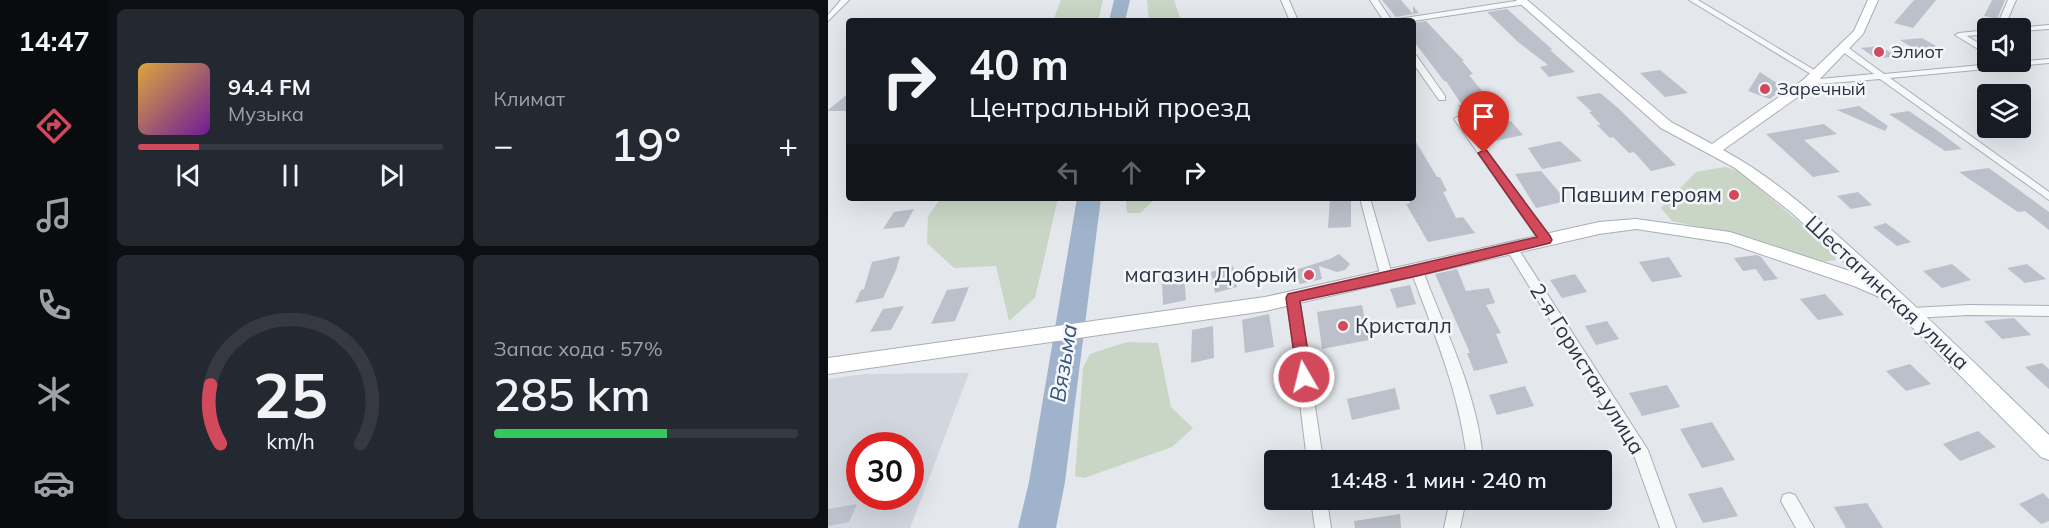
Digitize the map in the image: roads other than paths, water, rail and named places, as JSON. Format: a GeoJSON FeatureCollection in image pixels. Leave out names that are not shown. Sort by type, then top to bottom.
{"type":"FeatureCollection","features":[{"type":"Feature","properties":{"kind":"street"},"geometry":{"type":"LineString","coordinates":[[828,19],[845,0]]}},
{"type":"Feature","properties":{"kind":"street"},"geometry":{"type":"LineString","coordinates":[[1285,0],[1293,18]]}},
{"type":"Feature","properties":{"kind":"street"},"geometry":{"type":"LineString","coordinates":[[1374,0],[1386,18]]}},
{"type":"Feature","properties":{"kind":"street"},"geometry":{"type":"LineString","coordinates":[[1694,0],[1812,78],[1882,77],[1977,67]]}},
{"type":"Feature","properties":{"kind":"street"},"geometry":{"type":"LineString","coordinates":[[1715,149],[1812,78],[1859,32],[1873,0]]}},
{"type":"Feature","properties":{"kind":"street"},"geometry":{"type":"LineString","coordinates":[[2004,18],[2012,0]]}},
{"type":"Feature","properties":{"kind":"street"},"geometry":{"type":"LineString","coordinates":[[1416,18],[1522,1]]}},
{"type":"Feature","properties":{"kind":"street","name":"Шестагинская улица"},"geometry":{"type":"LineString","coordinates":[[1522,1],[1666,125],[1715,149],[1798,208],[1893,295],[2049,450]]}},
{"type":"Feature","properties":{"kind":"street"},"geometry":{"type":"LineString","coordinates":[[2031,28],[2049,27]]}},
{"type":"Feature","properties":{"kind":"street"},"geometry":{"type":"LineString","coordinates":[[1977,33],[1959,35],[1977,46]]}},
{"type":"Feature","properties":{"kind":"street"},"geometry":{"type":"LineString","coordinates":[[1843,48],[2049,197]]}},
{"type":"Feature","properties":{"kind":"street"},"geometry":{"type":"LineString","coordinates":[[1416,61],[1442,98]]}},
{"type":"Feature","properties":{"kind":"street"},"geometry":{"type":"LineString","coordinates":[[2031,62],[2049,61]]}},
{"type":"Feature","properties":{"kind":"street"},"geometry":{"type":"LineString","coordinates":[[1459,119],[1545,240]]}},
{"type":"Feature","properties":{"kind":"street"},"geometry":{"type":"LineString","coordinates":[[1366,201],[1387,278]]}},
{"type":"Feature","properties":{"kind":"street"},"geometry":{"type":"LineString","coordinates":[[828,366],[992,345],[1112,324],[1265,304],[1599,228],[1636,224],[1730,238],[1821,267],[1893,295]]}},
{"type":"Feature","properties":{"kind":"street","name":"2-я Гористая улица"},"geometry":{"type":"LineString","coordinates":[[1511,247],[1642,454],[1668,528]]}},
{"type":"Feature","properties":{"kind":"street"},"geometry":{"type":"LineString","coordinates":[[1821,267],[1843,266],[1854,260]]}},
{"type":"Feature","properties":{"kind":"street"},"geometry":{"type":"LineString","coordinates":[[1417,271],[1455,375],[1473,433],[1474,450]]}},
{"type":"Feature","properties":{"kind":"street"},"geometry":{"type":"LineString","coordinates":[[1293,298],[1314,450]]}},
{"type":"Feature","properties":{"kind":"street"},"geometry":{"type":"LineString","coordinates":[[1912,314],[1969,310],[2049,311]]}},
{"type":"Feature","properties":{"kind":"street"},"geometry":{"type":"LineString","coordinates":[[1789,501],[1806,528]]}},
{"type":"Feature","properties":{"kind":"street"},"geometry":{"type":"LineString","coordinates":[[1320,510],[1323,528]]}},
{"type":"Feature","properties":{"kind":"street"},"geometry":{"type":"LineString","coordinates":[[1452,528],[1456,510]]}},
{"type":"Feature","properties":{"kind":"waterway","name":"Вязьма"},"geometry":{"type":"LineString","coordinates":[[1118,18],[1122,0]]}},
{"type":"Feature","properties":{"kind":"waterway","name":"Вязьма"},"geometry":{"type":"LineString","coordinates":[[1037,528],[1047,482],[1089,201]]}},
{"type":"Feature","properties":{"kind":"place","name":"Элиот"},"geometry":{"type":"Point","coordinates":[1879,52]}},
{"type":"Feature","properties":{"kind":"place","name":"Заречный"},"geometry":{"type":"Point","coordinates":[1765,89]}},
{"type":"Feature","properties":{"kind":"place","name":"Павшим героям"},"geometry":{"type":"Point","coordinates":[1734,195]}},
{"type":"Feature","properties":{"kind":"place","name":"магазин Добрый"},"geometry":{"type":"Point","coordinates":[1309,275]}},
{"type":"Feature","properties":{"kind":"place","name":"Кристалл"},"geometry":{"type":"Point","coordinates":[1343,326]}}]}
